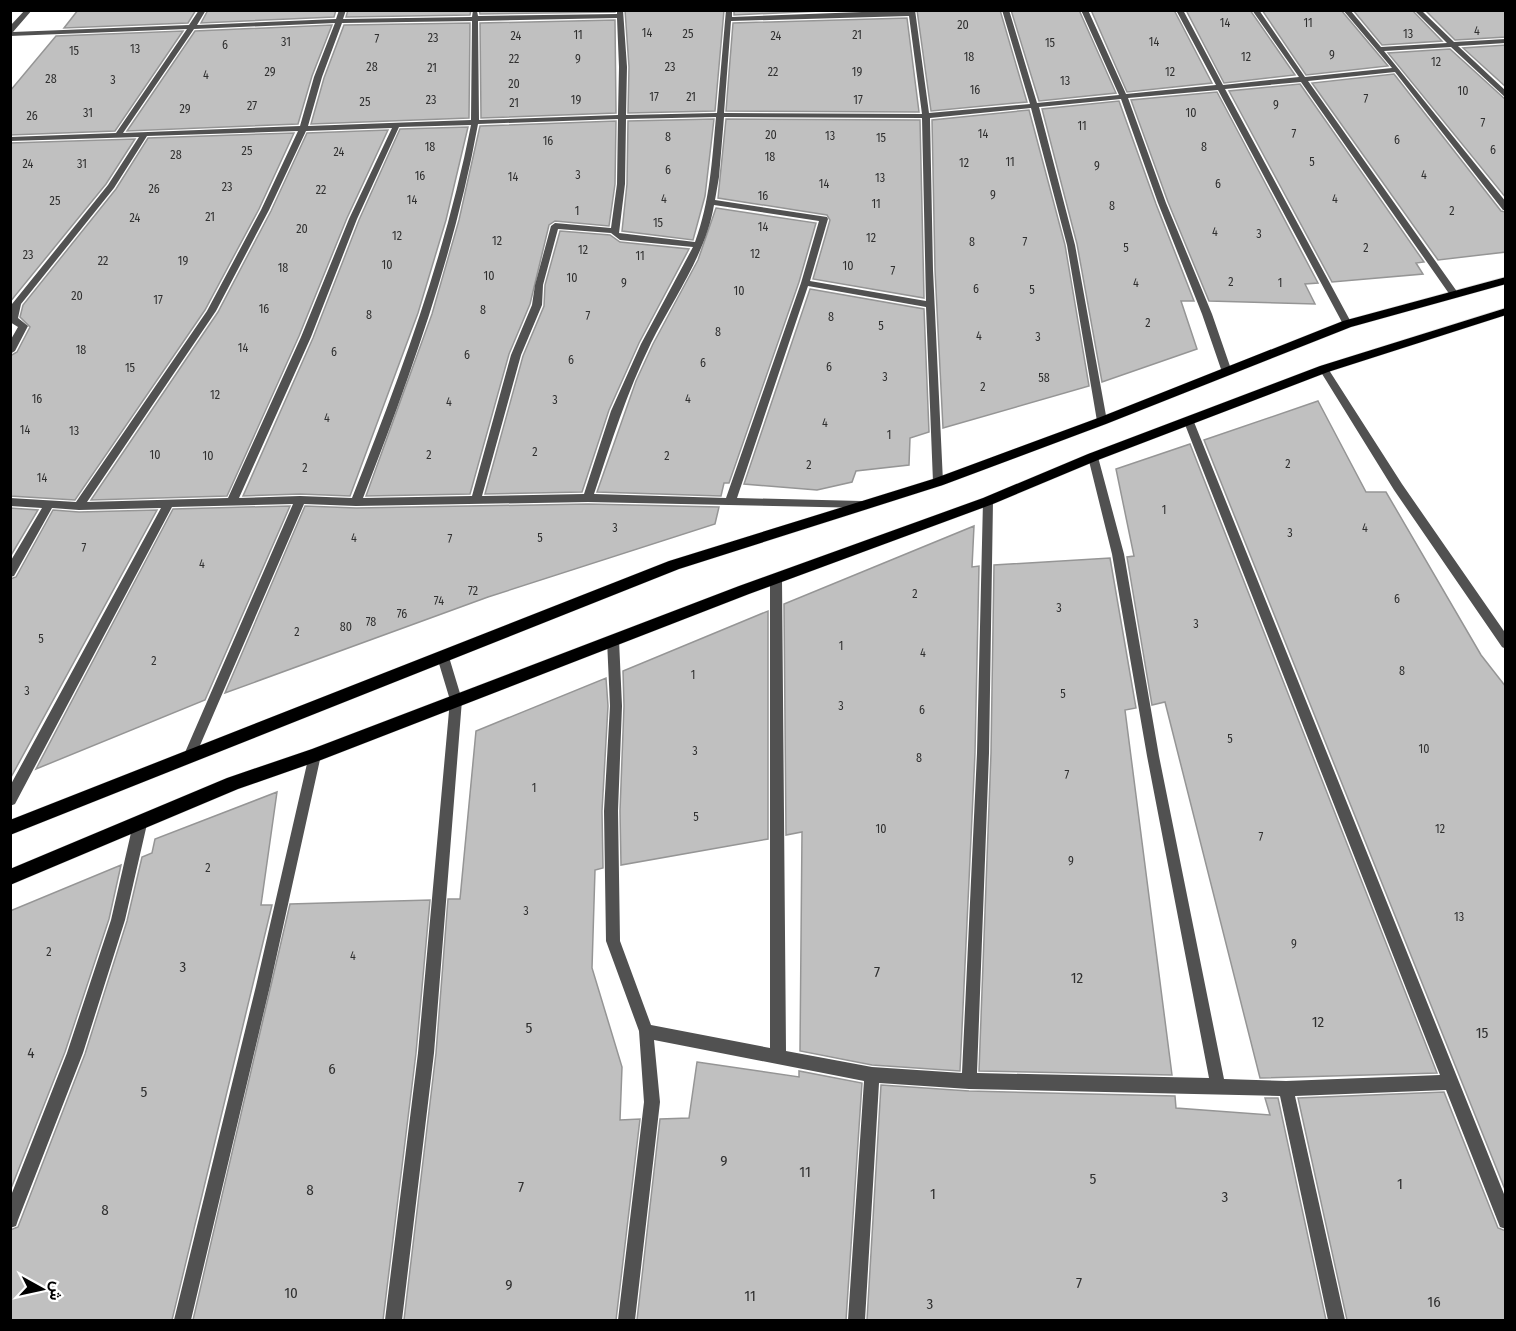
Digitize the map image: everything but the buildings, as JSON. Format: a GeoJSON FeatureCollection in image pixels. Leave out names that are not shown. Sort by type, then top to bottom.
{"type":"FeatureCollection","features":[{"type":"Feature","properties":{"kind":"main road"},"geometry":{"type":"LineString","coordinates":[[10,828],[674,565],[938,482],[1102,421],[1347,324],[1506,280]]}},
{"type":"Feature","properties":{"kind":"main road"},"geometry":{"type":"LineString","coordinates":[[10,877],[233,783],[315,755],[613,640],[988,501],[1093,457],[1324,369],[1506,311]]}},
{"type":"Feature","properties":{"kind":"street"},"geometry":{"type":"LineString","coordinates":[[10,33],[29,10]]}},
{"type":"Feature","properties":{"kind":"street"},"geometry":{"type":"LineString","coordinates":[[118,135],[203,10]]}},
{"type":"Feature","properties":{"kind":"street"},"geometry":{"type":"LineString","coordinates":[[79,506],[211,311],[265,210],[304,127],[318,77],[343,10]]}},
{"type":"Feature","properties":{"kind":"street"},"geometry":{"type":"LineString","coordinates":[[1005,10],[1035,107],[1071,245],[1102,421]]}},
{"type":"Feature","properties":{"kind":"street"},"geometry":{"type":"LineString","coordinates":[[1084,10],[1124,97],[1162,203],[1208,314],[1227,372]]}},
{"type":"Feature","properties":{"kind":"street"},"geometry":{"type":"LineString","coordinates":[[1179,10],[1347,324]]}},
{"type":"Feature","properties":{"kind":"street"},"geometry":{"type":"LineString","coordinates":[[1255,10],[1453,293]]}},
{"type":"Feature","properties":{"kind":"street"},"geometry":{"type":"LineString","coordinates":[[1346,10],[1397,69],[1506,208]]}},
{"type":"Feature","properties":{"kind":"street"},"geometry":{"type":"LineString","coordinates":[[1417,10],[1506,96]]}},
{"type":"Feature","properties":{"kind":"street"},"geometry":{"type":"LineString","coordinates":[[588,498],[616,411],[646,344],[698,245],[711,202],[729,15],[912,12],[926,116],[930,305],[938,482]]}},
{"type":"Feature","properties":{"kind":"street"},"geometry":{"type":"LineString","coordinates":[[10,33],[475,15],[620,13],[623,67],[621,184],[615,231]]}},
{"type":"Feature","properties":{"kind":"street"},"geometry":{"type":"LineString","coordinates":[[356,502],[387,423],[429,300],[467,164],[475,122],[475,15]]}},
{"type":"Feature","properties":{"kind":"street"},"geometry":{"type":"LineString","coordinates":[[1380,49],[1506,41]]}},
{"type":"Feature","properties":{"kind":"street"},"geometry":{"type":"LineString","coordinates":[[10,139],[621,117],[926,116],[1035,107],[1397,69]]}},
{"type":"Feature","properties":{"kind":"street"},"geometry":{"type":"LineString","coordinates":[[232,502],[306,337],[353,219],[398,124]]}},
{"type":"Feature","properties":{"kind":"street"},"geometry":{"type":"LineString","coordinates":[[10,351],[23,326],[13,319],[17,304],[104,195],[145,134]]}},
{"type":"Feature","properties":{"kind":"street"},"geometry":{"type":"LineString","coordinates":[[711,202],[824,219],[805,283],[730,502]]}},
{"type":"Feature","properties":{"kind":"street"},"geometry":{"type":"LineString","coordinates":[[476,500],[516,355],[537,305],[539,285],[555,226],[615,231],[620,237],[698,245]]}},
{"type":"Feature","properties":{"kind":"street"},"geometry":{"type":"LineString","coordinates":[[805,283],[930,305]]}},
{"type":"Feature","properties":{"kind":"street"},"geometry":{"type":"LineString","coordinates":[[1324,369],[1398,488],[1506,644]]}},
{"type":"Feature","properties":{"kind":"street"},"geometry":{"type":"LineString","coordinates":[[1189,422],[1506,1221]]}},
{"type":"Feature","properties":{"kind":"street"},"geometry":{"type":"LineString","coordinates":[[1093,457],[1118,554],[1153,756],[1218,1086]]}},
{"type":"Feature","properties":{"kind":"street"},"geometry":{"type":"LineString","coordinates":[[10,502],[79,506],[300,500],[356,502],[588,498],[861,505]]}},
{"type":"Feature","properties":{"kind":"street"},"geometry":{"type":"LineString","coordinates":[[189,758],[300,500]]}},
{"type":"Feature","properties":{"kind":"street"},"geometry":{"type":"LineString","coordinates":[[969,1081],[983,753],[988,501]]}},
{"type":"Feature","properties":{"kind":"street"},"geometry":{"type":"LineString","coordinates":[[10,573],[50,503]]}},
{"type":"Feature","properties":{"kind":"street"},"geometry":{"type":"LineString","coordinates":[[10,800],[168,504]]}},
{"type":"Feature","properties":{"kind":"street"},"geometry":{"type":"LineString","coordinates":[[776,580],[778,1058]]}},
{"type":"Feature","properties":{"kind":"street"},"geometry":{"type":"LineString","coordinates":[[613,640],[616,705],[611,811],[613,941],[646,1031],[652,1102],[626,1320]]}},
{"type":"Feature","properties":{"kind":"street"},"geometry":{"type":"LineString","coordinates":[[393,1320],[426,1053],[456,700],[443,657]]}},
{"type":"Feature","properties":{"kind":"street"},"geometry":{"type":"LineString","coordinates":[[182,1320],[263,986],[315,755]]}},
{"type":"Feature","properties":{"kind":"street"},"geometry":{"type":"LineString","coordinates":[[10,1220],[75,1053],[118,920],[140,824]]}},
{"type":"Feature","properties":{"kind":"street"},"geometry":{"type":"LineString","coordinates":[[646,1031],[873,1075],[969,1081],[1286,1089],[1452,1082]]}},
{"type":"Feature","properties":{"kind":"street"},"geometry":{"type":"LineString","coordinates":[[856,1320],[873,1075]]}},
{"type":"Feature","properties":{"kind":"street"},"geometry":{"type":"LineString","coordinates":[[1286,1089],[1336,1320]]}}]}
